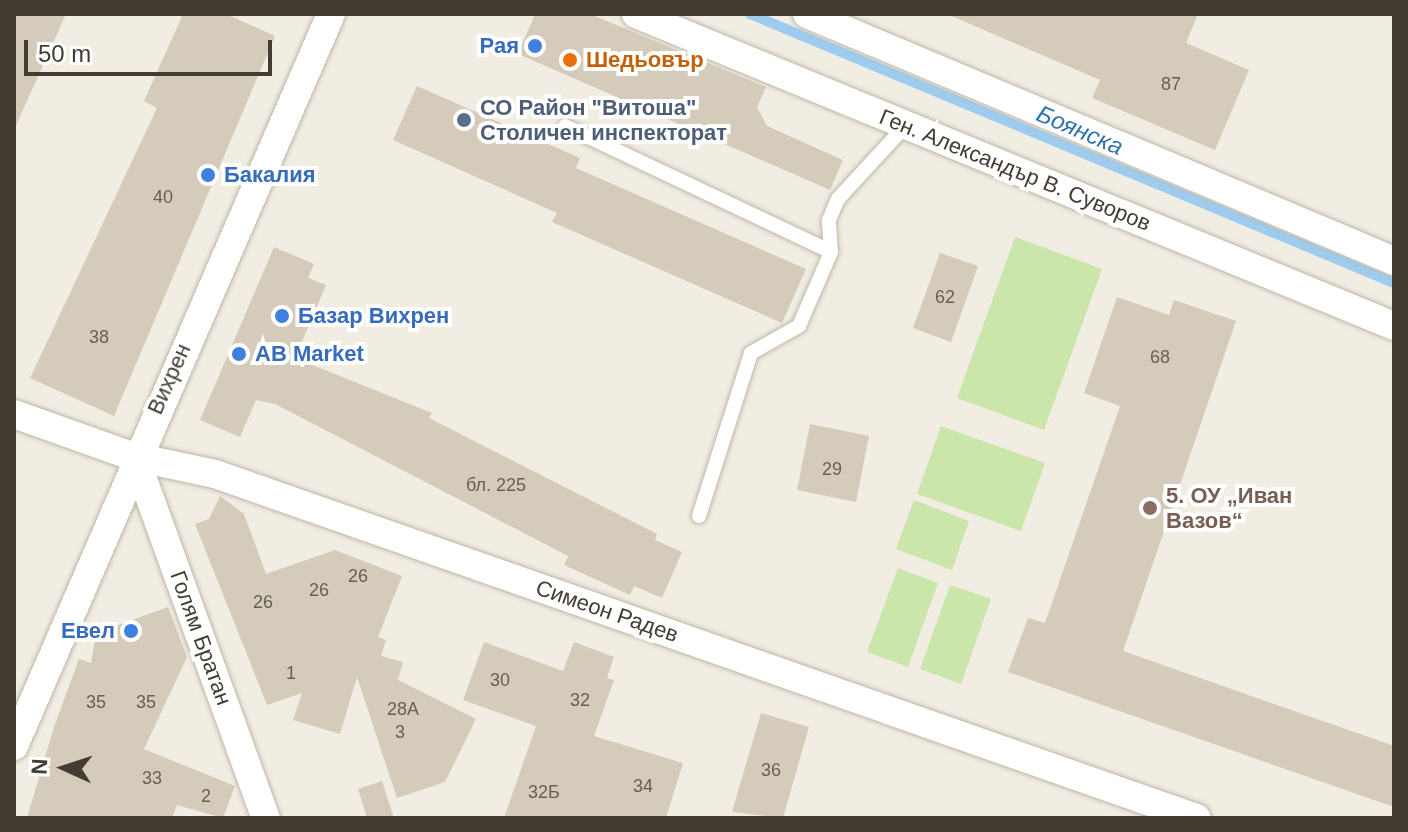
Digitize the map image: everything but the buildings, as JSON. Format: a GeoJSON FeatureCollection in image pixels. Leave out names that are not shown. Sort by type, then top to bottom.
{"type":"FeatureCollection","features":[{"type":"Feature","properties":{"kind":"street","name":"Вихрен"},"geometry":{"type":"LineString","coordinates":[[14,746],[135,457],[331,14]]}},
{"type":"Feature","properties":{"kind":"street","name":"Ген. Александър В. Суворов"},"geometry":{"type":"LineString","coordinates":[[636,14],[1394,326]]}},
{"type":"Feature","properties":{"kind":"street"},"geometry":{"type":"LineString","coordinates":[[807,14],[1394,261]]}},
{"type":"Feature","properties":{"kind":"street","name":"Симеон Радев"},"geometry":{"type":"LineString","coordinates":[[14,414],[135,457],[215,474],[1196,818]]}},
{"type":"Feature","properties":{"kind":"street","name":"Голям Братан"},"geometry":{"type":"LineString","coordinates":[[135,457],[266,818]]}},
{"type":"Feature","properties":{"kind":"lane"},"geometry":{"type":"LineString","coordinates":[[699,516],[751,353],[799,326],[831,252],[829,220],[838,199],[906,125]]}},
{"type":"Feature","properties":{"kind":"lane"},"geometry":{"type":"LineString","coordinates":[[565,126],[831,252]]}},
{"type":"Feature","properties":{"kind":"green space"},"geometry":{"type":"Polygon","coordinates":[[[1015,237],[1102,269],[1044,430],[957,398],[1015,237]]]}},
{"type":"Feature","properties":{"kind":"green space"},"geometry":{"type":"Polygon","coordinates":[[[941,426],[1045,463],[1021,531],[917,494],[941,426]]]}},
{"type":"Feature","properties":{"kind":"green space"},"geometry":{"type":"Polygon","coordinates":[[[914,500],[969,521],[952,570],[896,549],[914,500]]]}},
{"type":"Feature","properties":{"kind":"green space"},"geometry":{"type":"Polygon","coordinates":[[[898,568],[938,583],[908,667],[867,652],[898,568]]]}},
{"type":"Feature","properties":{"kind":"green space"},"geometry":{"type":"Polygon","coordinates":[[[950,585],[991,599],[961,684],[920,669],[950,585]]]}},
{"type":"Feature","properties":{"kind":"waterway","name":"Боянска"},"geometry":{"type":"LineString","coordinates":[[750,14],[1394,283]]}},
{"type":"Feature","properties":{"kind":"place","name":"Рая"},"geometry":{"type":"Point","coordinates":[535,46]}},
{"type":"Feature","properties":{"kind":"place","name":"Шедьовър"},"geometry":{"type":"Point","coordinates":[570,60]}},
{"type":"Feature","properties":{"kind":"place","name":"СО Район \"Витоша\" Столичен инспекторат"},"geometry":{"type":"Point","coordinates":[464,120]}},
{"type":"Feature","properties":{"kind":"place","name":"Бакалия"},"geometry":{"type":"Point","coordinates":[208,175]}},
{"type":"Feature","properties":{"kind":"place","name":"Базар Вихрен"},"geometry":{"type":"Point","coordinates":[282,316]}},
{"type":"Feature","properties":{"kind":"place","name":"AB Market"},"geometry":{"type":"Point","coordinates":[239,354]}},
{"type":"Feature","properties":{"kind":"place","name":"5. ОУ „Иван Вазов“"},"geometry":{"type":"Point","coordinates":[1150,508]}},
{"type":"Feature","properties":{"kind":"place","name":"Евел"},"geometry":{"type":"Point","coordinates":[131,631]}}]}
